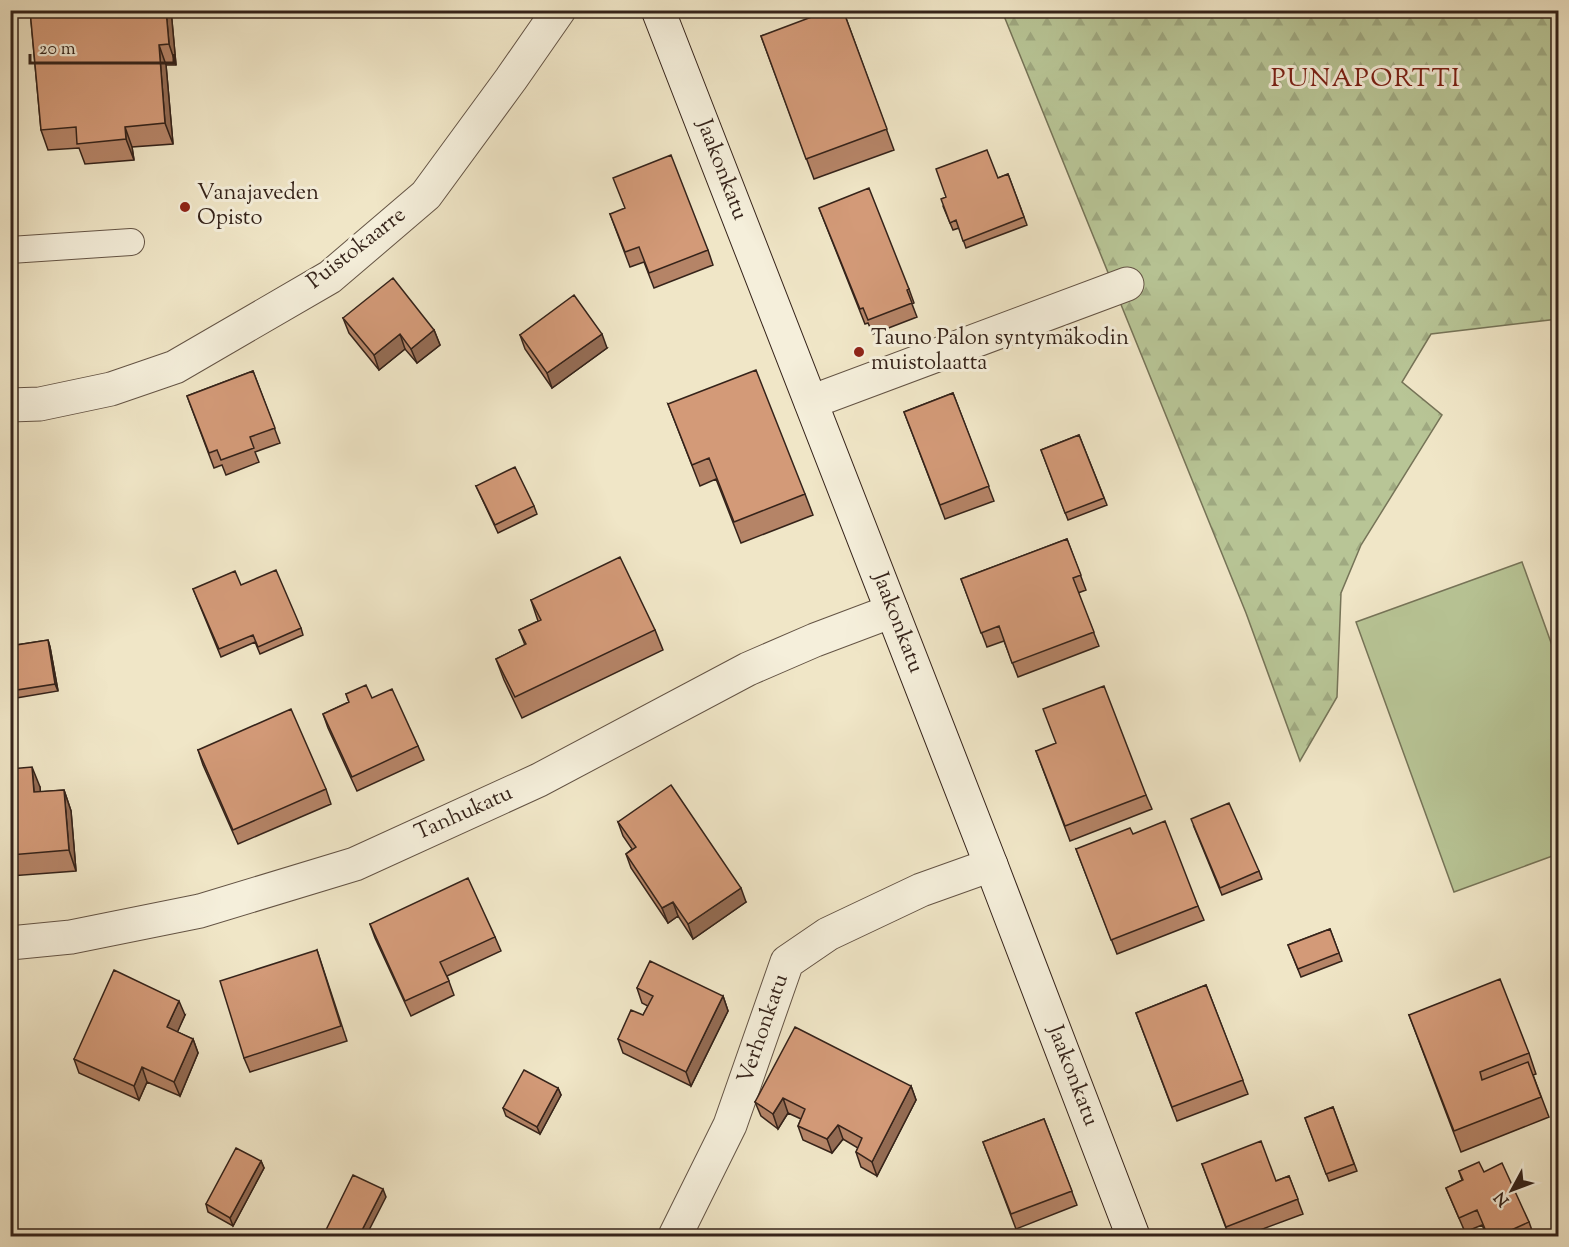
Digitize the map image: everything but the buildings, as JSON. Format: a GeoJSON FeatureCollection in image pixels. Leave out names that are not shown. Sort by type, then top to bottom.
{"type":"FeatureCollection","features":[{"type":"Feature","properties":{"kind":"street","name":"Puistokaarre"},"geometry":{"type":"LineString","coordinates":[[10,405],[39,404],[111,389],[175,367],[330,276],[426,195],[559,10]]}},
{"type":"Feature","properties":{"kind":"street","name":"Jaakonkatu"},"geometry":{"type":"LineString","coordinates":[[658,10],[812,402],[1133,1236]]}},
{"type":"Feature","properties":{"kind":"street"},"geometry":{"type":"LineString","coordinates":[[812,402],[1127,284]]}},
{"type":"Feature","properties":{"kind":"street","name":"Tanhukatu"},"geometry":{"type":"LineString","coordinates":[[10,943],[71,937],[200,911],[355,864],[539,780],[748,669],[815,640],[892,611]]}},
{"type":"Feature","properties":{"kind":"street","name":"Verhonkatu"},"geometry":{"type":"LineString","coordinates":[[675,1236],[730,1125],[787,962],[828,933],[921,890],[991,865]]}},
{"type":"Feature","properties":{"kind":"lane"},"geometry":{"type":"LineString","coordinates":[[10,249],[131,242]]}},
{"type":"Feature","properties":{"kind":"green space"},"geometry":{"type":"Polygon","coordinates":[[[1002,11],[1558,11],[1558,319],[1431,334],[1402,382],[1442,415],[1361,545],[1341,593],[1337,697],[1300,761],[1246,613],[1002,11]]]}},
{"type":"Feature","properties":{"kind":"green space"},"geometry":{"type":"Polygon","coordinates":[[[1522,562],[1558,662],[1558,854],[1454,892],[1356,622],[1522,562]]]}},
{"type":"Feature","properties":{"kind":"place","name":"Vanajaveden Opisto"},"geometry":{"type":"Point","coordinates":[185,207]}},
{"type":"Feature","properties":{"kind":"place","name":"Tauno Palon syntymäkodin muistolaatta"},"geometry":{"type":"Point","coordinates":[859,352]}},
{"type":"Feature","properties":{"kind":"district","name":"PUNAPORTTI"},"geometry":{"type":"Point","coordinates":[1366,79]}}]}
